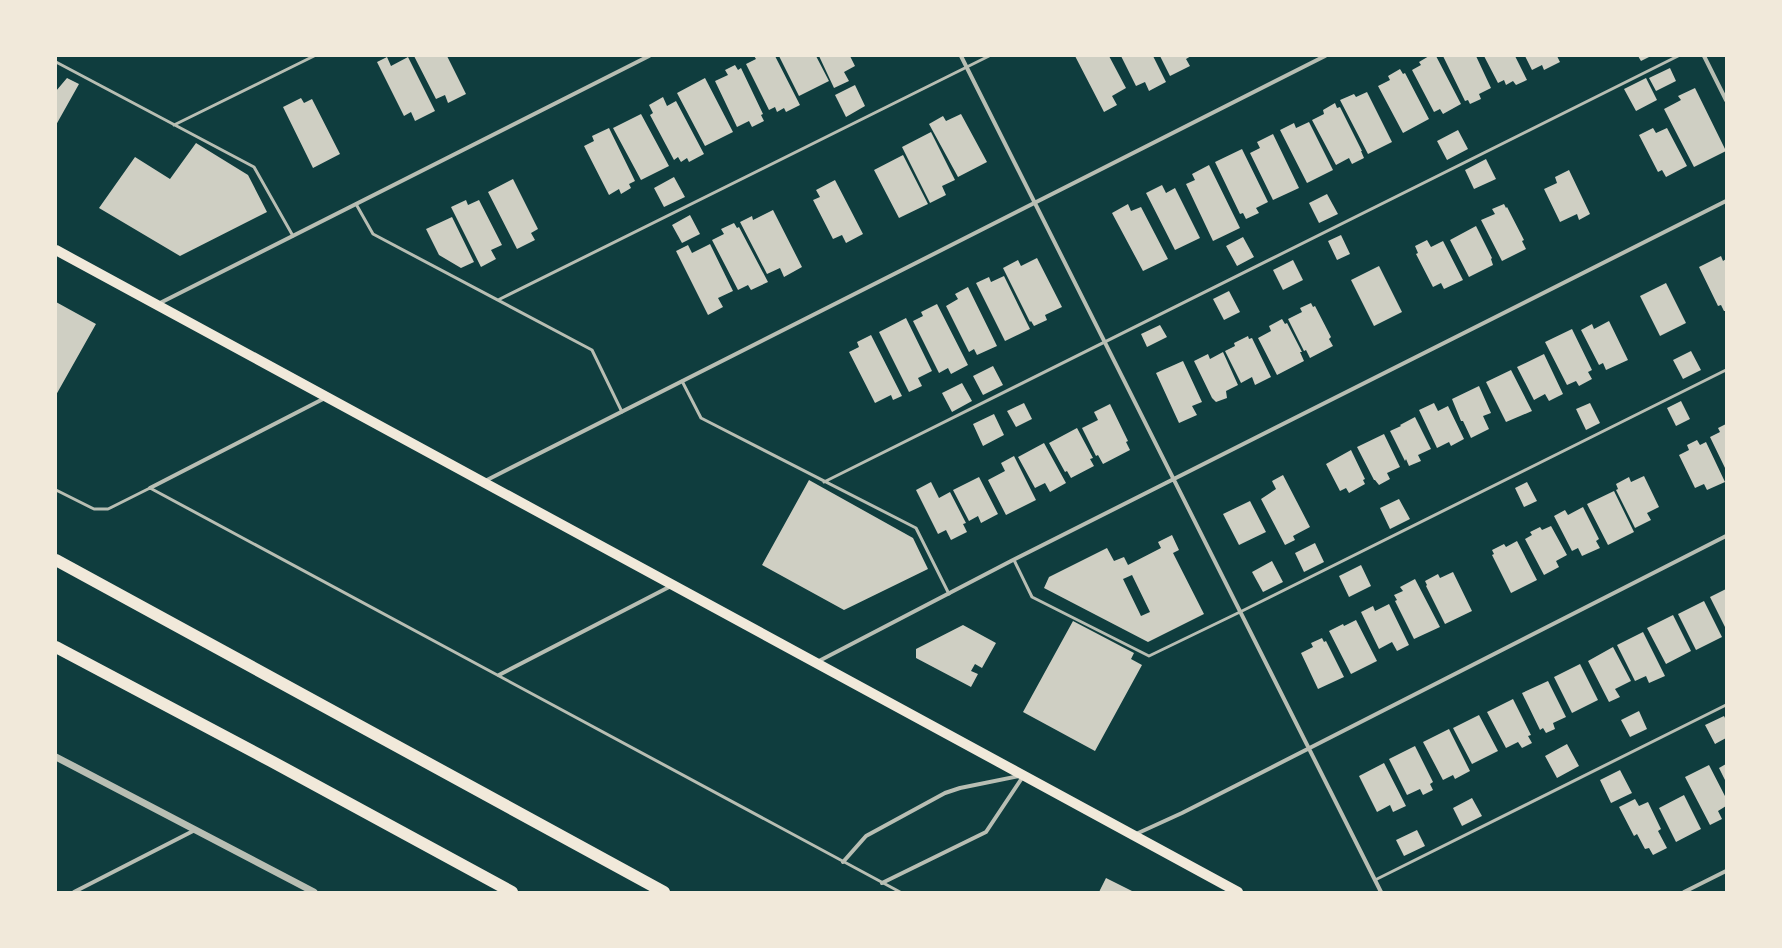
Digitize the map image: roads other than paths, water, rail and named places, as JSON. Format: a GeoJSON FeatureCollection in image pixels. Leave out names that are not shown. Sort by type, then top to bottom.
{"type":"FeatureCollection","features":[{"type":"Feature","properties":{"kind":"highway"},"geometry":{"type":"LineString","coordinates":[[56,560],[664,892]]}},
{"type":"Feature","properties":{"kind":"highway"},"geometry":{"type":"LineString","coordinates":[[56,648],[272,761],[512,892]]}},
{"type":"Feature","properties":{"kind":"main road"},"geometry":{"type":"LineString","coordinates":[[56,250],[484,481],[1238,892]]}},
{"type":"Feature","properties":{"kind":"street"},"geometry":{"type":"LineString","coordinates":[[158,305],[648,56]]}},
{"type":"Feature","properties":{"kind":"street"},"geometry":{"type":"LineString","coordinates":[[961,56],[1381,892]]}},
{"type":"Feature","properties":{"kind":"street"},"geometry":{"type":"LineString","coordinates":[[484,481],[1325,56]]}},
{"type":"Feature","properties":{"kind":"street"},"geometry":{"type":"LineString","coordinates":[[1704,56],[1726,100]]}},
{"type":"Feature","properties":{"kind":"street"},"geometry":{"type":"LineString","coordinates":[[817,662],[1014,560],[1726,202]]}},
{"type":"Feature","properties":{"kind":"street"},"geometry":{"type":"LineString","coordinates":[[150,488],[327,397]]}},
{"type":"Feature","properties":{"kind":"street"},"geometry":{"type":"LineString","coordinates":[[1134,835],[1182,813],[1308,747],[1726,536]]}},
{"type":"Feature","properties":{"kind":"street"},"geometry":{"type":"LineString","coordinates":[[499,675],[673,585]]}},
{"type":"Feature","properties":{"kind":"street"},"geometry":{"type":"LineString","coordinates":[[56,757],[314,892]]}},
{"type":"Feature","properties":{"kind":"street"},"geometry":{"type":"LineString","coordinates":[[843,862],[866,836],[945,793],[960,788],[1024,775]]}},
{"type":"Feature","properties":{"kind":"street"},"geometry":{"type":"LineString","coordinates":[[882,883],[986,832],[1024,775]]}},
{"type":"Feature","properties":{"kind":"street"},"geometry":{"type":"LineString","coordinates":[[74,892],[196,830]]}},
{"type":"Feature","properties":{"kind":"street"},"geometry":{"type":"LineString","coordinates":[[1684,892],[1726,871]]}},
{"type":"Feature","properties":{"kind":"lane"},"geometry":{"type":"LineString","coordinates":[[174,125],[314,56]]}},
{"type":"Feature","properties":{"kind":"lane"},"geometry":{"type":"LineString","coordinates":[[498,300],[989,56]]}},
{"type":"Feature","properties":{"kind":"lane"},"geometry":{"type":"LineString","coordinates":[[824,482],[1678,56]]}},
{"type":"Feature","properties":{"kind":"lane"},"geometry":{"type":"LineString","coordinates":[[56,62],[254,167],[293,236]]}},
{"type":"Feature","properties":{"kind":"lane"},"geometry":{"type":"LineString","coordinates":[[356,204],[373,234],[592,350],[622,412]]}},
{"type":"Feature","properties":{"kind":"lane"},"geometry":{"type":"LineString","coordinates":[[1014,560],[1032,597],[1149,656],[1726,370]]}},
{"type":"Feature","properties":{"kind":"lane"},"geometry":{"type":"LineString","coordinates":[[682,381],[701,418],[916,528],[949,594]]}},
{"type":"Feature","properties":{"kind":"lane"},"geometry":{"type":"LineString","coordinates":[[56,490],[94,509],[108,509],[150,488],[900,892]]}},
{"type":"Feature","properties":{"kind":"lane"},"geometry":{"type":"LineString","coordinates":[[1375,880],[1726,704]]}}]}
